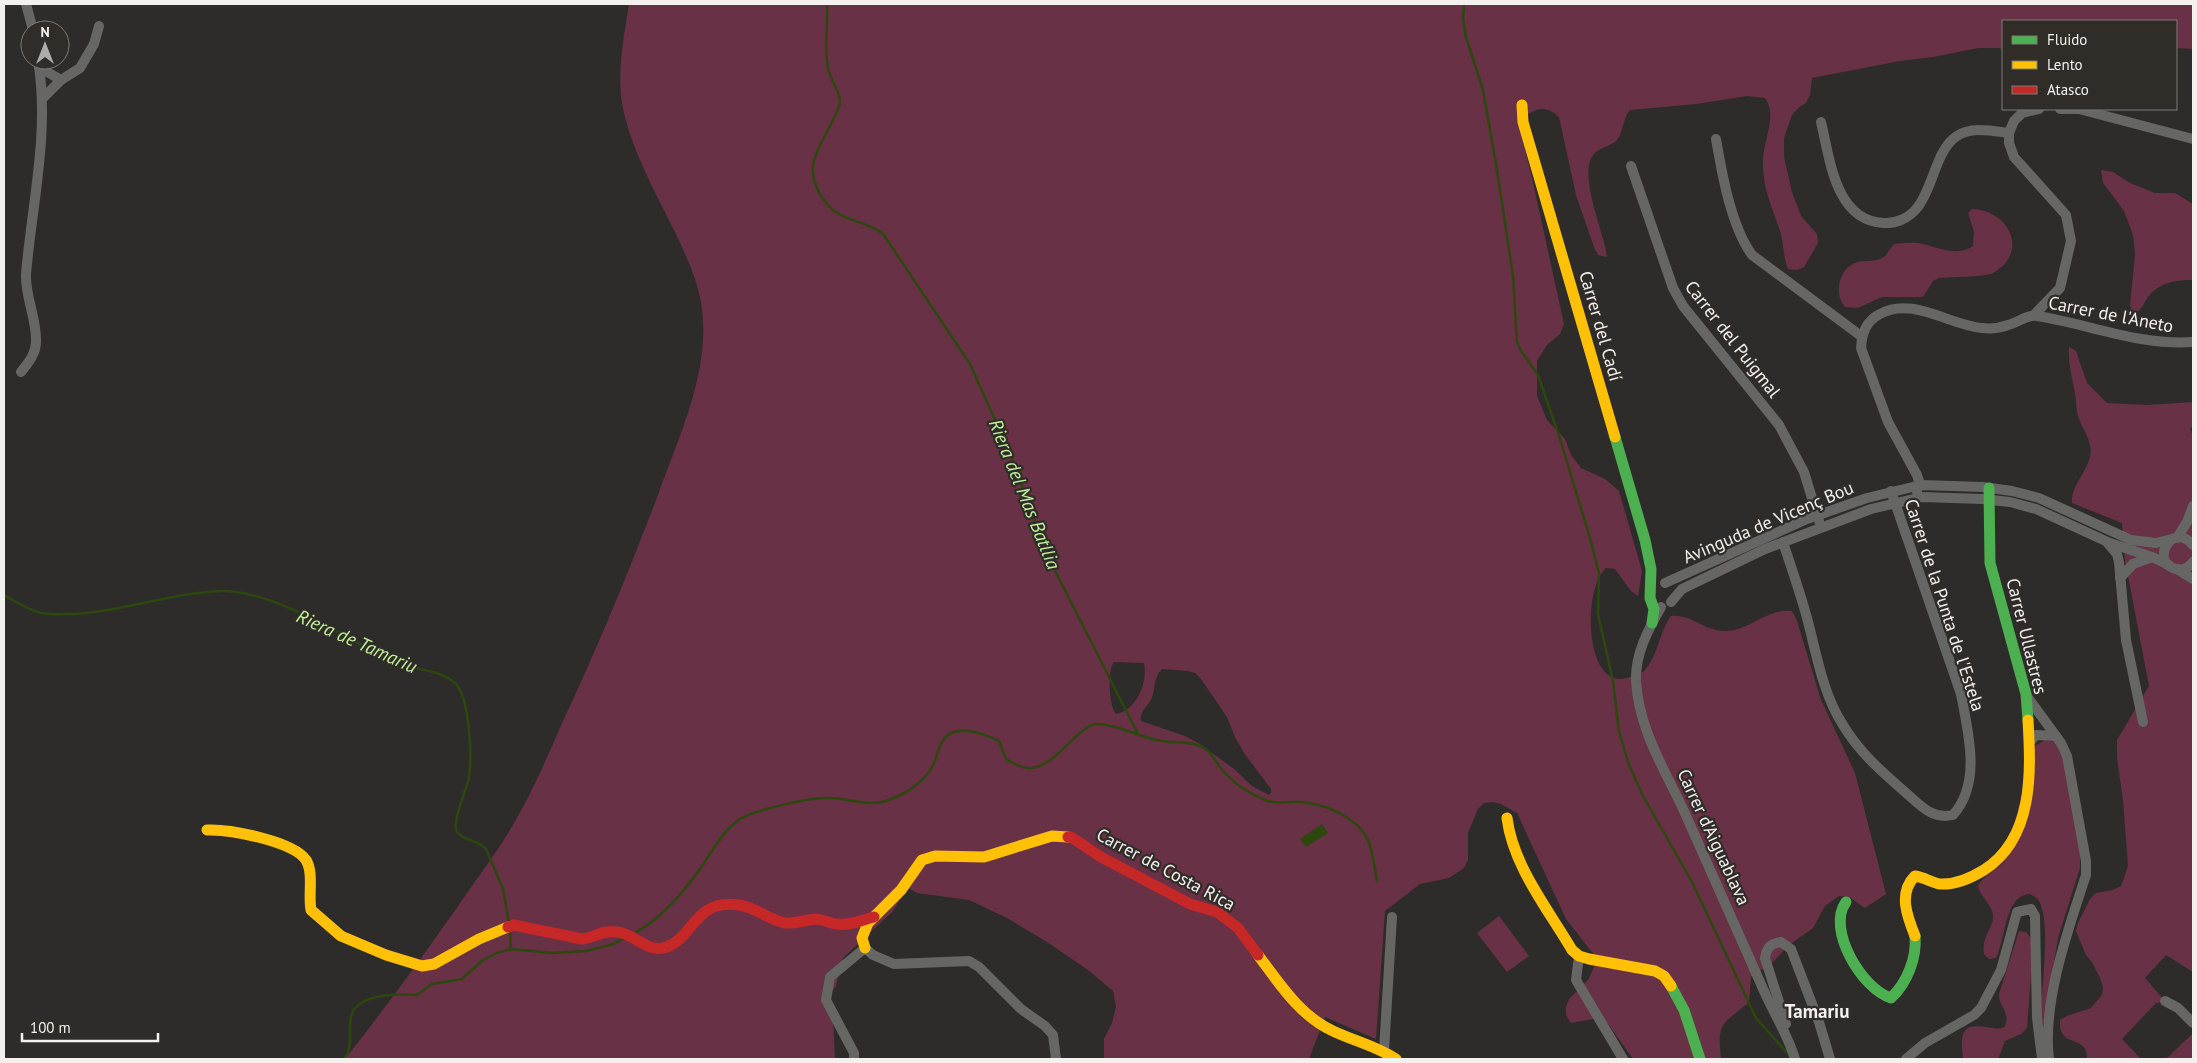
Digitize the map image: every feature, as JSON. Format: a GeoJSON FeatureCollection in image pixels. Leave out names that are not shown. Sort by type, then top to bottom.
{"type":"FeatureCollection","features":[{"type":"Feature","properties":{"kind":"street"},"geometry":{"type":"LineString","coordinates":[[26,4],[30,20]]}},
{"type":"Feature","properties":{"kind":"street"},"geometry":{"type":"LineString","coordinates":[[42,99],[61,80],[80,68],[94,44],[99,26]]}},
{"type":"Feature","properties":{"kind":"street"},"geometry":{"type":"LineString","coordinates":[[21,372],[34,353],[36,341],[26,275],[37,187],[42,99],[40,70]]}},
{"type":"Feature","properties":{"kind":"street"},"geometry":{"type":"LineString","coordinates":[[47,70],[61,80]]}},
{"type":"Feature","properties":{"kind":"street","name":"Carrer del Cadí"},"geometry":{"type":"LineString","coordinates":[[1522,105],[1523,122],[1649,557],[1654,571],[1673,591],[1671,602]]}},
{"type":"Feature","properties":{"kind":"street"},"geometry":{"type":"LineString","coordinates":[[2034,110],[2022,113],[2014,121],[2009,133],[2009,143],[2014,157],[2066,215],[2071,241],[2060,288],[2034,315]]}},
{"type":"Feature","properties":{"kind":"street"},"geometry":{"type":"LineString","coordinates":[[2083,110],[2193,139]]}},
{"type":"Feature","properties":{"kind":"street"},"geometry":{"type":"LineString","coordinates":[[1821,122],[1835,179],[1855,214],[1873,222],[1889,224],[1903,220],[1917,209],[1929,189],[1944,152],[1958,134],[1983,130],[2009,133]]}},
{"type":"Feature","properties":{"kind":"street"},"geometry":{"type":"LineString","coordinates":[[1716,139],[1722,171],[1742,241],[1752,255],[1861,336],[1861,348],[1888,422],[1917,475],[1919,482],[1917,486],[1918,498]]}},
{"type":"Feature","properties":{"kind":"street","name":"Carrer del Puigmal"},"geometry":{"type":"LineString","coordinates":[[1631,166],[1672,288],[1683,306],[1779,425],[1804,472],[1821,526]]}},
{"type":"Feature","properties":{"kind":"street","name":"Carrer de l'Aneto"},"geometry":{"type":"LineString","coordinates":[[1861,336],[1866,326],[1875,316],[1886,310],[1899,307],[1918,310],[1966,325],[1983,328],[1998,328],[2034,315],[2091,327],[2120,336],[2168,344],[2193,342]]}},
{"type":"Feature","properties":{"kind":"street","name":"Avinguda de Vicenç Bou"},"geometry":{"type":"LineString","coordinates":[[2174,538],[2156,543],[2131,540],[2039,498],[2012,491],[1989,494],[1918,498],[1894,502],[1821,526],[1682,589],[1671,602],[1654,599],[1655,585],[1665,583],[1760,539],[1817,516],[1891,492],[1917,486],[1941,485],[1989,494],[2036,509],[2106,541],[2152,557],[2193,579]]}},
{"type":"Feature","properties":{"kind":"street","name":"Carrer de la Punta de l'Estela"},"geometry":{"type":"LineString","coordinates":[[1783,542],[1805,612],[1822,680],[1831,703],[1844,727],[1871,762],[1924,809],[1941,817],[1953,815],[1963,803],[1969,784],[1971,760],[1967,724],[1958,685],[1891,492]]}},
{"type":"Feature","properties":{"kind":"street","name":"Carrer Ullastres"},"geometry":{"type":"LineString","coordinates":[[1846,902],[1839,914],[1839,927],[1843,944],[1860,972],[1878,993],[1885,998],[1891,998],[1902,988],[1915,952],[1915,937],[1908,918],[1905,898],[1910,880],[1915,876],[1924,877],[1939,884],[1954,883],[1972,877],[1998,861],[2006,852],[2016,833],[2029,792],[2030,743],[2026,694],[1990,563],[1989,494]]}},
{"type":"Feature","properties":{"kind":"street"},"geometry":{"type":"LineString","coordinates":[[2193,507],[2187,522],[2174,538],[2168,542],[2164,552],[2164,557],[2173,567],[2188,567],[2193,562]]}},
{"type":"Feature","properties":{"kind":"street"},"geometry":{"type":"LineString","coordinates":[[2174,538],[2188,540],[2193,545]]}},
{"type":"Feature","properties":{"kind":"street"},"geometry":{"type":"LineString","coordinates":[[2106,541],[2116,554],[2126,640],[2143,722]]}},
{"type":"Feature","properties":{"kind":"street","name":"Carrer del Cadí"},"geometry":{"type":"LineString","coordinates":[[1649,557],[1654,599]]}},
{"type":"Feature","properties":{"kind":"street"},"geometry":{"type":"LineString","coordinates":[[2120,578],[2133,564],[2152,557]]}},
{"type":"Feature","properties":{"kind":"street","name":"Carrer d'Aiguablava"},"geometry":{"type":"LineString","coordinates":[[1654,599],[1652,623],[1639,656],[1636,679],[1638,704],[1644,725],[1652,748],[1683,810],[1796,1059]]}},
{"type":"Feature","properties":{"kind":"street"},"geometry":{"type":"LineString","coordinates":[[2026,694],[2056,736],[2067,756],[2073,779],[2086,861],[2086,875],[2049,1006],[2047,1047],[2049,1059]]}},
{"type":"Feature","properties":{"kind":"street"},"geometry":{"type":"LineString","coordinates":[[2030,743],[2036,735],[2056,736]]}},
{"type":"Feature","properties":{"kind":"street"},"geometry":{"type":"LineString","coordinates":[[1507,818],[1506,828],[1513,848],[1572,950],[1579,956],[1589,960],[1656,972],[1667,979],[1674,989],[1691,1028],[1700,1059]]}},
{"type":"Feature","properties":{"kind":"street"},"geometry":{"type":"LineString","coordinates":[[207,830],[219,829],[258,838],[303,855],[307,862],[311,910],[341,936],[386,955],[422,966],[434,964],[479,939],[514,925],[582,939],[589,938],[602,930],[619,932],[629,934],[643,945],[662,948],[669,946],[678,939],[705,910],[721,906],[746,907],[785,923],[817,919],[838,924],[849,924],[874,917]]}},
{"type":"Feature","properties":{"kind":"street","name":"Carrer de Costa Rica"},"geometry":{"type":"LineString","coordinates":[[865,948],[862,938],[868,923],[901,890],[922,860],[934,856],[984,857],[1052,836],[1071,837],[1101,857],[1190,904],[1217,912],[1238,928],[1288,994],[1316,1022],[1332,1031],[1384,1051],[1396,1059]]}},
{"type":"Feature","properties":{"kind":"street"},"geometry":{"type":"LineString","coordinates":[[1906,1059],[1925,1043],[1974,1015],[1986,1000],[2001,970],[2017,912],[2031,910],[2035,916],[2037,1018],[2042,1059]]}},
{"type":"Feature","properties":{"kind":"street"},"geometry":{"type":"LineString","coordinates":[[1384,1051],[1392,917]]}},
{"type":"Feature","properties":{"kind":"street"},"geometry":{"type":"LineString","coordinates":[[1791,1045],[1782,1009],[1765,958],[1767,948],[1772,944],[1781,942],[1791,949],[1819,1022],[1830,1059]]}},
{"type":"Feature","properties":{"kind":"street"},"geometry":{"type":"LineString","coordinates":[[854,1059],[854,1052],[826,1000],[830,977],[865,948],[873,955],[894,964],[969,961],[979,967],[1022,1009],[1053,1035],[1056,1059]]}},
{"type":"Feature","properties":{"kind":"street"},"geometry":{"type":"LineString","coordinates":[[1579,956],[1576,980],[1623,1059]]}},
{"type":"Feature","properties":{"kind":"street"},"geometry":{"type":"LineString","coordinates":[[2165,1001],[2178,1008],[2193,1023]]}},
{"type":"Feature","properties":{"kind":"shaded area"},"geometry":{"type":"Polygon","coordinates":[[[629,4],[2193,4],[2193,49],[2177,48],[2177,20],[2002,20],[2002,49],[1978,48],[1812,78],[1810,95],[1806,103],[1792,115],[1784,138],[1784,157],[1792,192],[1801,216],[1817,234],[1818,243],[1804,267],[1797,270],[1788,269],[1780,231],[1764,180],[1763,161],[1770,120],[1769,105],[1765,98],[1747,96],[1696,104],[1630,110],[1619,138],[1595,153],[1589,164],[1590,190],[1607,257],[1598,255],[1594,247],[1576,195],[1559,117],[1553,112],[1543,109],[1533,111],[1518,121],[1564,324],[1560,334],[1547,345],[1537,361],[1537,396],[1547,420],[1565,439],[1571,455],[1581,468],[1605,479],[1619,491],[1642,571],[1638,596],[1631,591],[1615,569],[1606,568],[1598,579],[1593,596],[1591,616],[1592,637],[1596,656],[1603,670],[1615,678],[1632,677],[1643,672],[1649,665],[1671,616],[1679,616],[1718,631],[1726,631],[1735,630],[1775,613],[1792,611],[1797,621],[1821,700],[1855,773],[1886,894],[1865,908],[1849,897],[1839,896],[1825,906],[1813,928],[1789,945],[1773,962],[1751,977],[1749,1002],[1727,1020],[1721,1030],[1721,1059],[1633,1059],[1606,1021],[1598,1018],[1571,1023],[1566,1015],[1566,1007],[1569,999],[1588,980],[1595,965],[1595,956],[1566,919],[1517,813],[1501,804],[1493,802],[1484,803],[1478,809],[1468,833],[1468,860],[1464,868],[1449,878],[1420,884],[1385,911],[1376,1039],[1325,1017],[1309,1059],[1104,1059],[1104,1039],[1112,1023],[1116,1007],[1113,991],[1088,970],[1007,918],[969,900],[917,893],[908,888],[892,912],[843,958],[836,986],[826,1000],[833,1015],[835,1059],[345,1059],[402,985],[456,909],[504,840],[524,805],[613,609],[658,495],[691,404],[701,357],[702,309],[695,279],[688,260],[644,169],[631,136],[622,103],[620,78],[629,4]],[[1114,662],[1110,672],[1110,688],[1112,704],[1116,714],[1130,707],[1139,694],[1144,678],[1144,663],[1114,662]],[[1162,669],[1159,672],[1153,696],[1142,712],[1141,721],[1185,736],[1200,744],[1234,769],[1252,786],[1269,795],[1271,789],[1244,753],[1227,717],[1201,679],[1195,673],[1162,669]]]}},
{"type":"Feature","properties":{"kind":"shaded area"},"geometry":{"type":"Polygon","coordinates":[[[2101,170],[2113,172],[2130,183],[2155,193],[2175,193],[2193,204],[2193,280],[2174,281],[2163,285],[2148,297],[2139,311],[2132,311],[2130,306],[2135,254],[2133,235],[2124,211],[2103,183],[2101,170]]]}},
{"type":"Feature","properties":{"kind":"shaded area"},"geometry":{"type":"Polygon","coordinates":[[[1972,209],[1985,211],[1996,216],[2005,224],[2010,234],[2011,254],[2004,264],[1993,273],[1939,278],[1933,281],[1923,297],[1882,297],[1858,308],[1845,307],[1839,295],[1839,288],[1842,275],[1846,269],[1858,262],[1882,258],[1895,244],[1920,243],[1955,251],[1961,251],[1973,246],[1974,232],[1968,213],[1972,209]]]}},
{"type":"Feature","properties":{"kind":"shaded area"},"geometry":{"type":"Polygon","coordinates":[[[2069,347],[2076,351],[2087,383],[2107,403],[2147,405],[2193,402],[2193,427],[2190,428],[2193,437],[2193,972],[2166,955],[2145,978],[2165,1001],[2156,1003],[2122,1039],[2141,1059],[2087,1059],[2083,1046],[2064,1035],[2060,1020],[2091,1008],[2102,995],[2103,987],[2100,978],[2086,955],[2076,931],[2090,899],[2096,893],[2113,890],[2121,886],[2128,866],[2123,800],[2117,758],[2117,740],[2149,686],[2125,560],[2122,523],[2072,503],[2075,488],[2091,453],[2089,441],[2077,413],[2069,347]]]}},
{"type":"Feature","properties":{"kind":"shaded area"},"geometry":{"type":"Polygon","coordinates":[[[2045,740],[2056,742],[2067,768],[2080,851],[2080,868],[2058,938],[2044,1023],[2041,1023],[2045,926],[2039,901],[2030,894],[2021,896],[2015,902],[2010,910],[1996,958],[1989,959],[1984,954],[1984,942],[1992,923],[1993,915],[1991,907],[1981,894],[1978,886],[1982,880],[2004,862],[2035,746],[2045,740]]]}},
{"type":"Feature","properties":{"kind":"shaded area"},"geometry":{"type":"Polygon","coordinates":[[[1322,824],[1328,833],[1306,847],[1300,839],[1322,824]]]}},
{"type":"Feature","properties":{"kind":"shaded area"},"geometry":{"type":"Polygon","coordinates":[[[1499,916],[1529,956],[1507,972],[1477,933],[1499,916]]]}},
{"type":"Feature","properties":{"kind":"shaded area"},"geometry":{"type":"Polygon","coordinates":[[[2019,931],[2026,932],[2031,938],[2032,963],[2027,1028],[2021,1034],[2005,1041],[1998,1059],[1963,1059],[1962,1039],[1964,1032],[1969,1028],[1981,1026],[2001,1028],[2005,1026],[2006,1017],[1999,994],[2019,931]]]}},
{"type":"Feature","properties":{"kind":"shaded area"},"geometry":{"type":"Polygon","coordinates":[[[2193,1033],[2193,1059],[2166,1059],[2193,1033]]]}},
{"type":"Feature","properties":{"kind":"waterway","name":"Riera del Mas Batllia"},"geometry":{"type":"LineString","coordinates":[[827,4],[827,60],[829,72],[840,100],[837,112],[817,151],[813,170],[814,181],[819,192],[833,210],[847,218],[877,229],[883,234],[970,364],[1011,456],[1047,555],[1138,734]]}},
{"type":"Feature","properties":{"kind":"waterway"},"geometry":{"type":"LineString","coordinates":[[1464,4],[1463,19],[1466,37],[1483,90],[1497,170],[1513,276],[1517,342],[1538,375],[1560,439],[1590,538],[1599,573],[1598,614],[1613,681],[1619,732],[1629,765],[1643,796],[1692,882],[1756,1018],[1789,1055]]}},
{"type":"Feature","properties":{"kind":"waterway","name":"Riera de Tamariu"},"geometry":{"type":"LineString","coordinates":[[4,595],[41,613],[75,614],[202,592],[242,593],[264,598],[287,607],[401,664],[434,672],[449,678],[460,690],[464,701],[470,742],[469,778],[458,814],[456,828],[460,835],[486,849],[503,889],[509,923]]}},
{"type":"Feature","properties":{"kind":"waterway","name":"Riera de Tamariu"},"geometry":{"type":"LineString","coordinates":[[636,932],[655,920],[679,896],[723,836],[740,819],[771,808],[812,799],[832,798],[869,803],[884,802],[903,794],[920,782],[934,764],[942,742],[953,732],[960,731],[985,735],[999,741],[1006,759],[1027,768],[1037,767],[1047,762],[1082,731],[1098,724],[1113,726],[1157,740],[1190,743],[1202,747],[1208,751],[1235,783],[1260,798],[1280,803],[1304,802],[1320,805],[1336,811],[1357,825],[1366,837],[1372,851],[1377,881]]}},
{"type":"Feature","properties":{"kind":"waterway","name":"Riera de Tamariu"},"geometry":{"type":"LineString","coordinates":[[510,931],[511,949]]}},
{"type":"Feature","properties":{"kind":"waterway"},"geometry":{"type":"LineString","coordinates":[[344,1059],[350,1044],[351,1017],[355,1009],[369,999],[390,995],[417,995],[432,984],[462,979],[483,960],[511,949],[552,953],[586,951],[614,944],[624,938]]}},
{"type":"Feature","properties":{"kind":"traffic: fast"},"geometry":{"type":"LineString","coordinates":[[1615,437],[1645,540],[1651,569],[1650,598],[1654,609],[1652,623]]}},
{"type":"Feature","properties":{"kind":"traffic: fast"},"geometry":{"type":"LineString","coordinates":[[1989,488],[1990,563],[2026,694],[2028,720]]}},
{"type":"Feature","properties":{"kind":"traffic: fast"},"geometry":{"type":"LineString","coordinates":[[1846,902],[1841,914],[1841,927],[1850,957],[1869,983],[1891,998],[1902,985],[1910,970],[1913,961],[1915,936]]}},
{"type":"Feature","properties":{"kind":"traffic: fast"},"geometry":{"type":"LineString","coordinates":[[1671,986],[1684,1010],[1700,1059]]}},
{"type":"Feature","properties":{"kind":"traffic: slow"},"geometry":{"type":"LineString","coordinates":[[1522,105],[1523,122],[1615,437]]}},
{"type":"Feature","properties":{"kind":"traffic: slow"},"geometry":{"type":"LineString","coordinates":[[1915,936],[1909,921],[1905,897],[1910,883],[1915,876],[1940,884],[1952,883],[1974,876],[2000,856],[2012,840],[2021,822],[2029,782],[2028,720]]}},
{"type":"Feature","properties":{"kind":"traffic: slow"},"geometry":{"type":"LineString","coordinates":[[1507,818],[1516,853],[1524,870],[1542,903],[1572,950],[1579,956],[1589,959],[1655,971],[1664,976],[1671,986]]}},
{"type":"Feature","properties":{"kind":"traffic: slow"},"geometry":{"type":"LineString","coordinates":[[207,830],[245,834],[275,842],[299,853],[306,860],[310,871],[311,910],[341,936],[386,955],[422,966],[434,964],[479,939],[508,927]]}},
{"type":"Feature","properties":{"kind":"traffic: slow"},"geometry":{"type":"LineString","coordinates":[[865,948],[862,938],[868,923],[901,890],[922,860],[935,856],[984,857],[1052,836],[1068,837]]}},
{"type":"Feature","properties":{"kind":"traffic: slow"},"geometry":{"type":"LineString","coordinates":[[1258,955],[1291,998],[1310,1017],[1333,1031],[1396,1059]]}},
{"type":"Feature","properties":{"kind":"traffic: jam"},"geometry":{"type":"LineString","coordinates":[[1068,837],[1071,837],[1101,857],[1190,904],[1217,912],[1238,928],[1258,955]]}},
{"type":"Feature","properties":{"kind":"traffic: jam"},"geometry":{"type":"LineString","coordinates":[[508,927],[514,925],[582,939],[607,932],[618,932],[648,946],[660,948],[667,947],[676,942],[704,913],[713,907],[724,905],[745,906],[785,923],[815,919],[837,924],[847,924],[874,917]]}},
{"type":"Feature","properties":{"kind":"district","name":"Tamariu"},"geometry":{"type":"Point","coordinates":[1817,1011]}}]}
